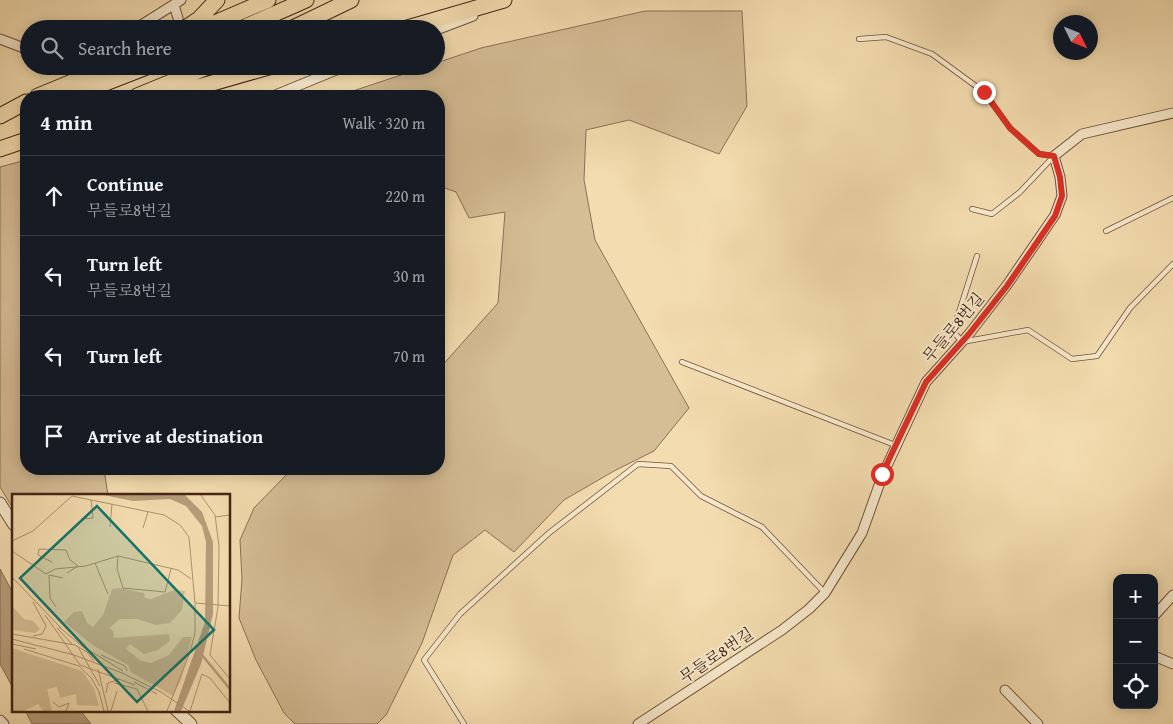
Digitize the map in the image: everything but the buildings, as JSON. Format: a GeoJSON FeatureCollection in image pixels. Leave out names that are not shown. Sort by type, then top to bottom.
{"type":"FeatureCollection","features":[{"type":"Feature","properties":{"kind":"highway"},"geometry":{"type":"LineString","coordinates":[[195,20],[199,19],[217,0]]}},
{"type":"Feature","properties":{"kind":"highway"},"geometry":{"type":"LineString","coordinates":[[222,20],[268,0]]}},
{"type":"Feature","properties":{"kind":"highway"},"geometry":{"type":"LineString","coordinates":[[260,20],[306,0]]}},
{"type":"Feature","properties":{"kind":"highway"},"geometry":{"type":"LineString","coordinates":[[310,20],[351,0]]}},
{"type":"Feature","properties":{"kind":"highway"},"geometry":{"type":"LineString","coordinates":[[435,20],[504,0]]}},
{"type":"Feature","properties":{"kind":"highway"},"geometry":{"type":"LineString","coordinates":[[53,90],[89,75]]}},
{"type":"Feature","properties":{"kind":"highway"},"geometry":{"type":"LineString","coordinates":[[87,90],[126,75]]}},
{"type":"Feature","properties":{"kind":"highway"},"geometry":{"type":"LineString","coordinates":[[152,90],[188,75]]}},
{"type":"Feature","properties":{"kind":"highway"},"geometry":{"type":"LineString","coordinates":[[188,90],[240,75]]}},
{"type":"Feature","properties":{"kind":"highway"},"geometry":{"type":"LineString","coordinates":[[0,116],[20,105]]}},
{"type":"Feature","properties":{"kind":"highway"},"geometry":{"type":"LineString","coordinates":[[0,123],[20,115]]}},
{"type":"Feature","properties":{"kind":"highway"},"geometry":{"type":"LineString","coordinates":[[0,149],[20,142]]}},
{"type":"Feature","properties":{"kind":"street"},"geometry":{"type":"LineString","coordinates":[[445,27],[514,0]]}},
{"type":"Feature","properties":{"kind":"street"},"geometry":{"type":"LineString","coordinates":[[149,20],[178,2],[180,20]]}},
{"type":"Feature","properties":{"kind":"street"},"geometry":{"type":"LineString","coordinates":[[0,39],[20,47]]}},
{"type":"Feature","properties":{"kind":"street"},"geometry":{"type":"LineString","coordinates":[[288,90],[324,75]]}},
{"type":"Feature","properties":{"kind":"street"},"geometry":{"type":"LineString","coordinates":[[1054,156],[1082,134],[1173,113]]}},
{"type":"Feature","properties":{"kind":"street","name":"무들로8번길"},"geometry":{"type":"LineString","coordinates":[[638,724],[782,630],[825,593],[862,533],[871,502],[895,445],[926,382],[962,342],[1007,286],[1055,216],[1062,196],[1060,177],[1054,156]]}},
{"type":"Feature","properties":{"kind":"street"},"geometry":{"type":"LineString","coordinates":[[0,503],[12,522]]}},
{"type":"Feature","properties":{"kind":"street"},"geometry":{"type":"LineString","coordinates":[[1158,612],[1173,595]]}},
{"type":"Feature","properties":{"kind":"street"},"geometry":{"type":"LineString","coordinates":[[1158,658],[1173,664]]}},
{"type":"Feature","properties":{"kind":"street"},"geometry":{"type":"LineString","coordinates":[[1005,690],[1038,724]]}},
{"type":"Feature","properties":{"kind":"street"},"geometry":{"type":"LineString","coordinates":[[178,712],[191,724]]}},
{"type":"Feature","properties":{"kind":"street"},"geometry":{"type":"LineString","coordinates":[[0,720],[4,724]]}},
{"type":"Feature","properties":{"kind":"lane"},"geometry":{"type":"LineString","coordinates":[[859,39],[886,37],[932,54],[984,92],[1010,128],[1039,154],[1054,156]]}},
{"type":"Feature","properties":{"kind":"lane"},"geometry":{"type":"LineString","coordinates":[[972,209],[992,214],[1020,192],[1054,156]]}},
{"type":"Feature","properties":{"kind":"lane"},"geometry":{"type":"LineString","coordinates":[[1106,231],[1173,198]]}},
{"type":"Feature","properties":{"kind":"lane"},"geometry":{"type":"LineString","coordinates":[[977,256],[953,331],[962,342],[1028,330],[1072,358],[1097,356],[1130,308],[1173,264]]}},
{"type":"Feature","properties":{"kind":"lane"},"geometry":{"type":"LineString","coordinates":[[682,362],[895,445]]}},
{"type":"Feature","properties":{"kind":"lane"},"geometry":{"type":"LineString","coordinates":[[464,724],[424,660],[460,614],[549,533],[638,464],[671,466],[701,496],[762,527],[825,593]]}},
{"type":"Feature","properties":{"kind":"shaded area"},"geometry":{"type":"Polygon","coordinates":[[[645,11],[742,11],[747,106],[719,154],[629,120],[586,130],[584,180],[595,240],[689,408],[654,451],[614,471],[564,500],[514,552],[485,530],[453,555],[422,643],[386,715],[377,724],[295,724],[284,713],[256,660],[239,618],[242,579],[240,540],[254,508],[286,475],[445,475],[445,362],[498,303],[505,212],[469,218],[456,192],[445,188],[445,90],[356,90],[401,75],[445,75],[445,60],[481,48],[645,11]]]}},
{"type":"Feature","properties":{"kind":"shaded area"},"geometry":{"type":"Polygon","coordinates":[[[20,162],[20,475],[105,475],[108,494],[12,494],[12,507],[0,487],[0,167],[20,162]]]}},
{"type":"Feature","properties":{"kind":"shaded area"},"geometry":{"type":"Polygon","coordinates":[[[0,569],[12,591],[12,686],[0,664],[0,569]]]}},
{"type":"Feature","properties":{"kind":"shaded area"},"geometry":{"type":"Polygon","coordinates":[[[26,712],[82,712],[91,724],[32,724],[26,712]]]}},
{"type":"Feature","properties":{"kind":"route"},"geometry":{"type":"LineString","coordinates":[[882,474],[926,382],[969,334],[1007,286],[1055,216],[1062,196],[1060,177],[1054,156],[1039,154],[1010,128],[984,92]]}}]}
